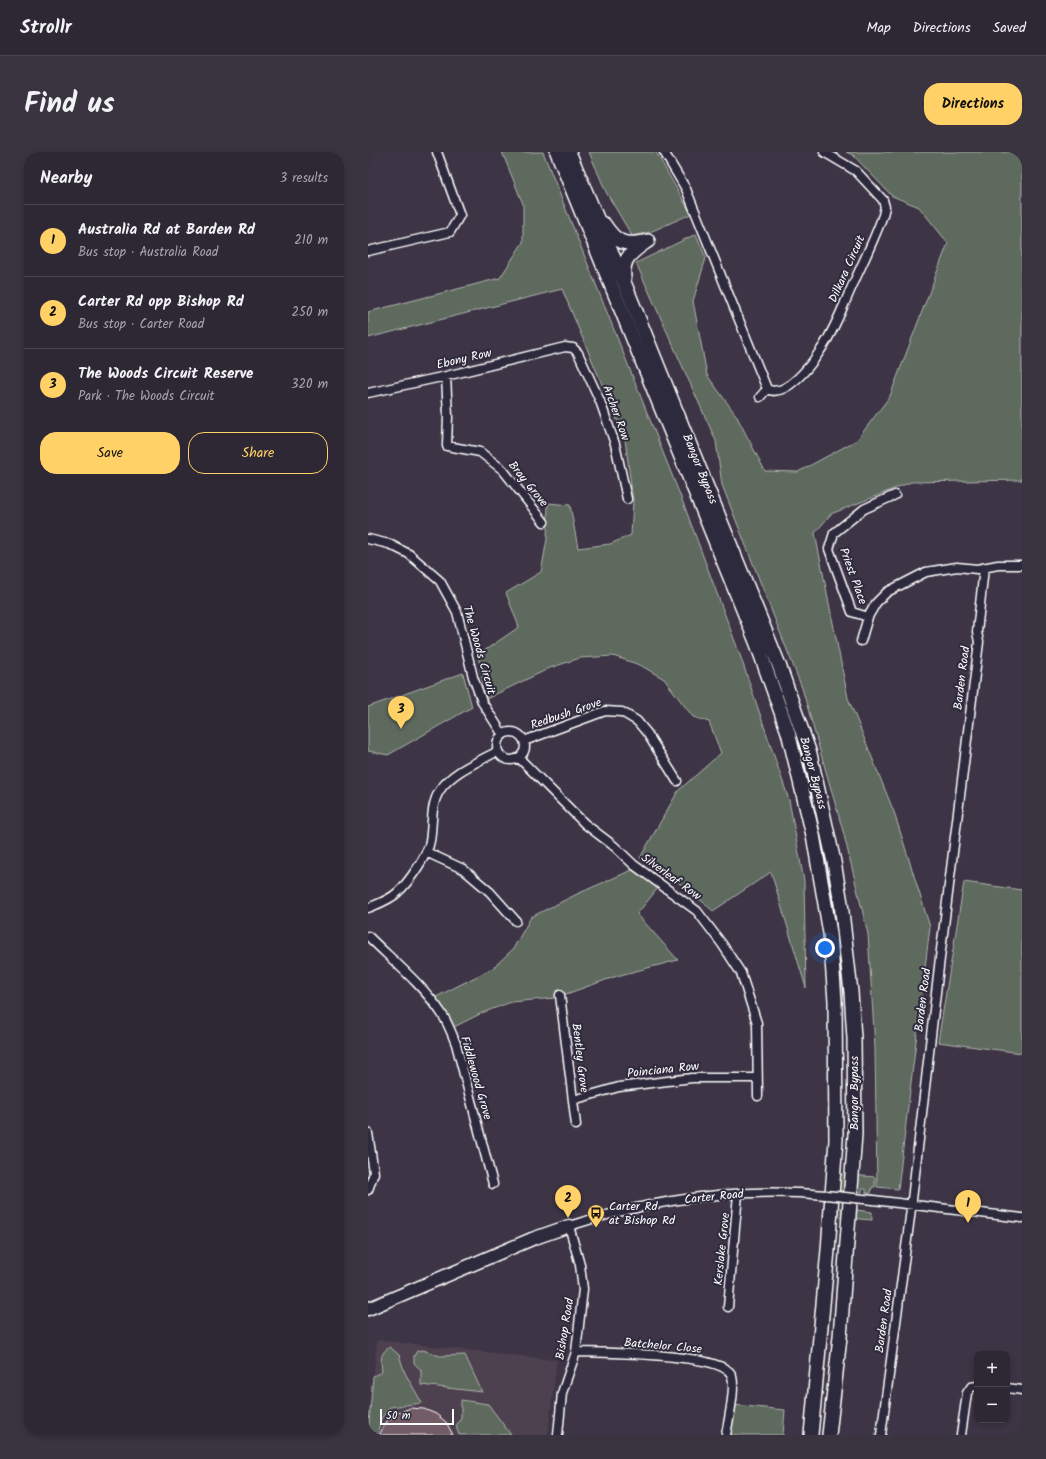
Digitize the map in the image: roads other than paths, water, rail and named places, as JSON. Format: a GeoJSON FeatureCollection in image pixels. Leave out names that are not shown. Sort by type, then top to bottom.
{"type":"FeatureCollection","features":[{"type":"Feature","properties":{"kind":"main road","name":"Bangor Bypass"},"geometry":{"type":"LineString","coordinates":[[557,152],[757,644],[788,732],[813,835],[831,940],[835,1001],[836,1140],[828,1250],[810,1435]]}},
{"type":"Feature","properties":{"kind":"main road","name":"Bangor Bypass"},"geometry":{"type":"LineString","coordinates":[[569,152],[624,282],[779,665],[810,754],[823,807],[839,889],[847,945],[854,1038],[855,1134],[840,1337],[829,1435]]}},
{"type":"Feature","properties":{"kind":"main road"},"geometry":{"type":"LineString","coordinates":[[586,193],[612,236],[624,244],[648,241],[626,259],[623,268],[624,282]]}},
{"type":"Feature","properties":{"kind":"street"},"geometry":{"type":"LineString","coordinates":[[368,251],[450,232],[460,215],[437,152]]}},
{"type":"Feature","properties":{"kind":"street"},"geometry":{"type":"LineString","coordinates":[[664,152],[686,189],[767,389],[760,397]]}},
{"type":"Feature","properties":{"kind":"street","name":"Dilkara Circuit"},"geometry":{"type":"LineString","coordinates":[[767,389],[772,392],[778,392],[784,388],[796,379],[821,351],[833,328],[883,215],[885,207],[883,200],[856,171],[824,152]]}},
{"type":"Feature","properties":{"kind":"street","name":"Ebony Row"},"geometry":{"type":"LineString","coordinates":[[368,393],[565,347]]}},
{"type":"Feature","properties":{"kind":"street","name":"Archer Row"},"geometry":{"type":"LineString","coordinates":[[565,347],[573,348],[578,353],[600,401],[615,444],[627,499]]}},
{"type":"Feature","properties":{"kind":"street","name":"Bray Grove"},"geometry":{"type":"LineString","coordinates":[[446,376],[448,416],[447,446],[480,452],[503,470],[544,522]]}},
{"type":"Feature","properties":{"kind":"street","name":"Priest Place"},"geometry":{"type":"LineString","coordinates":[[868,617],[852,612],[829,549],[834,533],[864,508],[895,495]]}},
{"type":"Feature","properties":{"kind":"street","name":"The Woods Circuit"},"geometry":{"type":"LineString","coordinates":[[368,539],[389,544],[409,554],[440,581],[457,612],[473,677],[482,702],[503,735]]}},
{"type":"Feature","properties":{"kind":"street","name":"Priest Place"},"geometry":{"type":"LineString","coordinates":[[861,641],[868,617],[876,603],[887,592],[916,577],[947,568],[984,568],[998,565],[1022,565]]}},
{"type":"Feature","properties":{"kind":"street","name":"Barden Road"},"geometry":{"type":"LineString","coordinates":[[881,1435],[911,1205],[979,642],[977,632],[984,568]]}},
{"type":"Feature","properties":{"kind":"street","name":"Redbush Grove"},"geometry":{"type":"LineString","coordinates":[[524,741],[605,711],[622,712],[637,721],[647,733],[677,781]]}},
{"type":"Feature","properties":{"kind":"street"},"geometry":{"type":"LineString","coordinates":[[509,732],[516,733],[524,741],[524,750],[519,758],[512,760],[505,759],[498,751],[498,742],[503,735],[509,732]]}},
{"type":"Feature","properties":{"kind":"street"},"geometry":{"type":"LineString","coordinates":[[368,908],[386,901],[397,893],[426,852],[430,843],[434,804],[439,791],[457,773],[498,751]]}},
{"type":"Feature","properties":{"kind":"street","name":"Silverleaf Row"},"geometry":{"type":"LineString","coordinates":[[519,758],[585,824],[614,846],[634,865],[697,910],[722,944],[741,973],[757,1023],[758,1096]]}},
{"type":"Feature","properties":{"kind":"street"},"geometry":{"type":"LineString","coordinates":[[426,852],[463,869],[490,892],[516,920]]}},
{"type":"Feature","properties":{"kind":"street","name":"Fiddlewood Grove"},"geometry":{"type":"LineString","coordinates":[[368,936],[425,991],[445,1020],[456,1044],[493,1184]]}},
{"type":"Feature","properties":{"kind":"street","name":"Bentley Grove"},"geometry":{"type":"LineString","coordinates":[[560,995],[576,1125]]}},
{"type":"Feature","properties":{"kind":"street","name":"Poinciana Row"},"geometry":{"type":"LineString","coordinates":[[573,1100],[619,1087],[692,1078],[757,1078]]}},
{"type":"Feature","properties":{"kind":"street"},"geometry":{"type":"LineString","coordinates":[[368,1133],[374,1173],[368,1190]]}},
{"type":"Feature","properties":{"kind":"street","name":"Carter Road"},"geometry":{"type":"LineString","coordinates":[[368,1309],[525,1242],[569,1226],[653,1204],[738,1194],[826,1195],[1022,1218]]}},
{"type":"Feature","properties":{"kind":"street","name":"Kerslake Grove"},"geometry":{"type":"LineString","coordinates":[[728,1307],[738,1194]]}},
{"type":"Feature","properties":{"kind":"street","name":"Bishop Road"},"geometry":{"type":"LineString","coordinates":[[558,1435],[562,1393],[576,1352],[582,1277],[577,1251],[569,1226]]}},
{"type":"Feature","properties":{"kind":"street","name":"Batchelor Close"},"geometry":{"type":"LineString","coordinates":[[576,1352],[638,1354],[688,1359],[703,1361],[725,1368],[731,1375],[733,1385],[726,1435]]}},
{"type":"Feature","properties":{"kind":"street"},"geometry":{"type":"LineString","coordinates":[[961,1435],[967,1393],[971,1387],[974,1386]]}},
{"type":"Feature","properties":{"kind":"street"},"geometry":{"type":"LineString","coordinates":[[1010,1388],[1022,1390]]}},
{"type":"Feature","properties":{"kind":"place","name":"The Woods Circuit Reserve"},"geometry":{"type":"Point","coordinates":[401,729]}},
{"type":"Feature","properties":{"kind":"place","name":"Carter Rd opp Bishop Rd"},"geometry":{"type":"Point","coordinates":[568,1218]}},
{"type":"Feature","properties":{"kind":"place","name":"Australia Rd at Barden Rd"},"geometry":{"type":"Point","coordinates":[968,1223]}},
{"type":"Feature","properties":{"kind":"place","name":"Carter Rd at Bishop Rd"},"geometry":{"type":"Point","coordinates":[596,1228]}}]}
